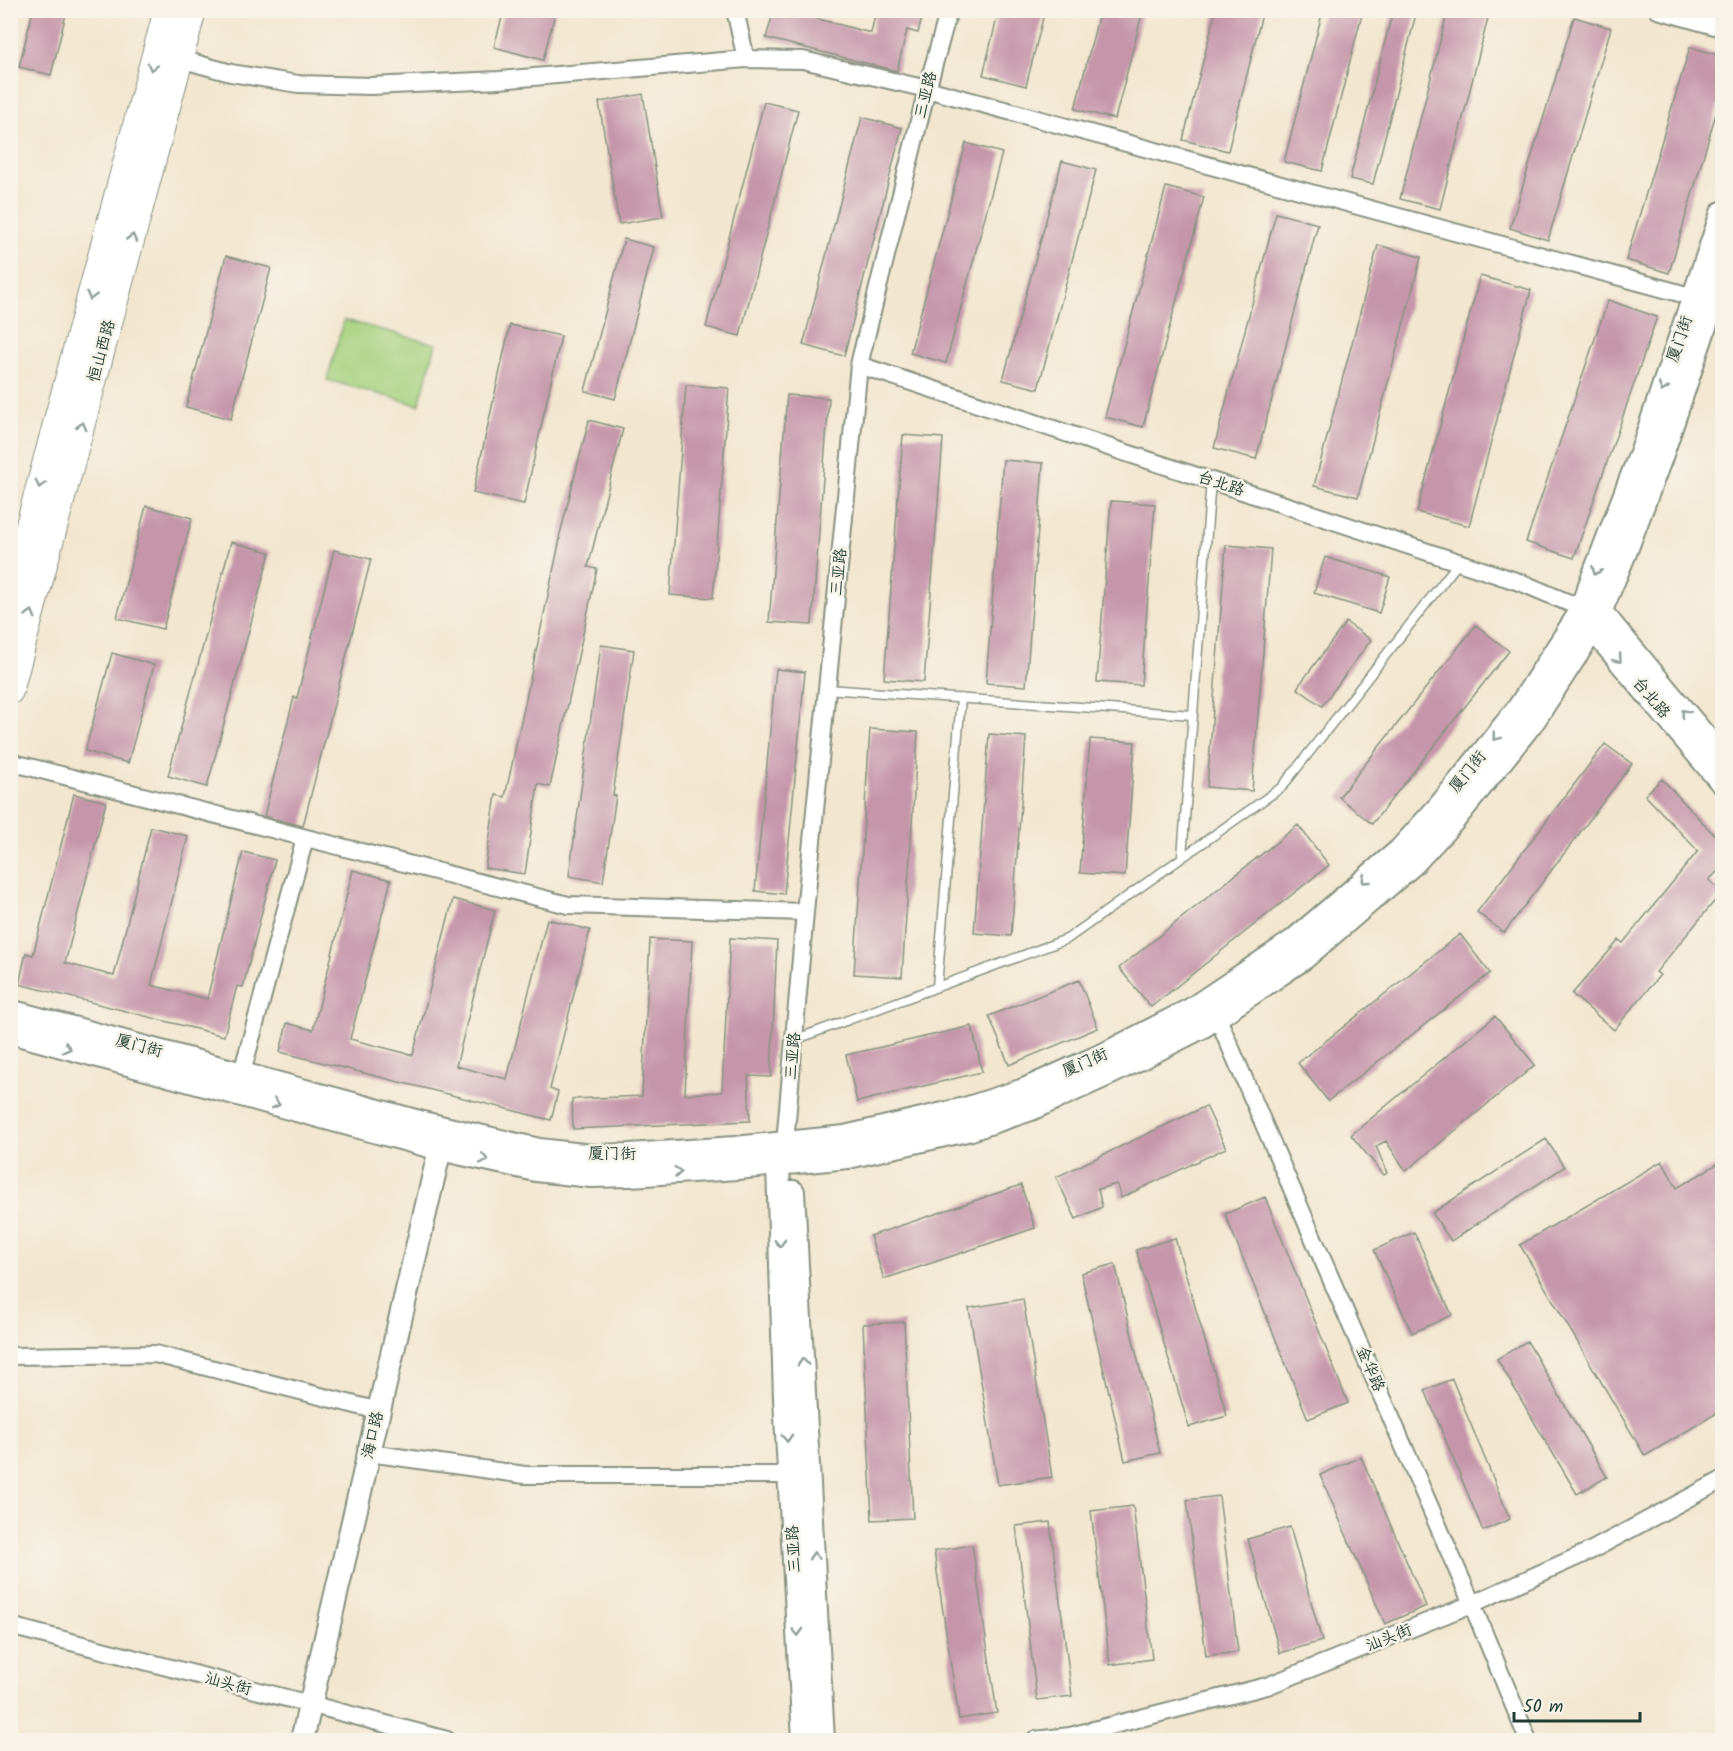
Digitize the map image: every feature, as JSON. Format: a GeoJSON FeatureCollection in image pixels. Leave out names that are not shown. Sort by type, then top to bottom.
{"type":"FeatureCollection","features":[{"type":"Feature","properties":{"kind":"main road","name":"恒山西路"},"geometry":{"type":"LineString","coordinates":[[10,596],[167,10]]}},
{"type":"Feature","properties":{"kind":"main road","name":"恒山西路"},"geometry":{"type":"LineString","coordinates":[[10,691],[193,10]]}},
{"type":"Feature","properties":{"kind":"main road","name":"厦门街"},"geometry":{"type":"LineString","coordinates":[[1587,613],[1694,297],[1718,243],[1722,213]]}},
{"type":"Feature","properties":{"kind":"main road","name":"厦门街"},"geometry":{"type":"LineString","coordinates":[[10,1011],[240,1083],[443,1139],[592,1156],[652,1154],[784,1157],[845,1137],[965,1109],[1024,1090],[1105,1054],[1192,1010],[1213,1008],[1400,850],[1439,807],[1518,709],[1587,613],[1661,457],[1722,276]]}},
{"type":"Feature","properties":{"kind":"main road","name":"台北路"},"geometry":{"type":"LineString","coordinates":[[1587,613],[1722,757]]}},
{"type":"Feature","properties":{"kind":"main road","name":"台北路"},"geometry":{"type":"LineString","coordinates":[[1587,613],[1722,783]]}},
{"type":"Feature","properties":{"kind":"main road","name":"厦门街"},"geometry":{"type":"LineString","coordinates":[[10,1032],[240,1083]]}},
{"type":"Feature","properties":{"kind":"main road","name":"海口路"},"geometry":{"type":"LineString","coordinates":[[302,1740],[443,1139]]}},
{"type":"Feature","properties":{"kind":"main road","name":"三亚路"},"geometry":{"type":"LineString","coordinates":[[784,1157],[799,1475],[804,1740]]}},
{"type":"Feature","properties":{"kind":"main road","name":"三亚路"},"geometry":{"type":"LineString","coordinates":[[799,1475],[823,1740]]}},
{"type":"Feature","properties":{"kind":"street"},"geometry":{"type":"LineString","coordinates":[[735,10],[746,59]]}},
{"type":"Feature","properties":{"kind":"street","name":"三亚路"},"geometry":{"type":"LineString","coordinates":[[784,1157],[805,912],[859,365],[927,89],[949,10]]}},
{"type":"Feature","properties":{"kind":"street"},"geometry":{"type":"LineString","coordinates":[[1658,10],[1722,28]]}},
{"type":"Feature","properties":{"kind":"street"},"geometry":{"type":"LineString","coordinates":[[180,59],[231,72],[298,84],[371,86],[499,80],[746,59],[803,60],[927,89],[1694,297]]}},
{"type":"Feature","properties":{"kind":"street","name":"台北路"},"geometry":{"type":"LineString","coordinates":[[859,365],[1522,583],[1587,613]]}},
{"type":"Feature","properties":{"kind":"street"},"geometry":{"type":"LineString","coordinates":[[10,762],[568,905],[805,912]]}},
{"type":"Feature","properties":{"kind":"street"},"geometry":{"type":"LineString","coordinates":[[240,1083],[305,838]]}},
{"type":"Feature","properties":{"kind":"street","name":"金华路"},"geometry":{"type":"LineString","coordinates":[[1213,1008],[1472,1605],[1528,1740]]}},
{"type":"Feature","properties":{"kind":"street"},"geometry":{"type":"LineString","coordinates":[[10,1356],[155,1354],[379,1411]]}},
{"type":"Feature","properties":{"kind":"street"},"geometry":{"type":"LineString","coordinates":[[369,1453],[525,1475],[799,1475]]}},
{"type":"Feature","properties":{"kind":"street","name":"汕头街"},"geometry":{"type":"LineString","coordinates":[[1035,1740],[1070,1736],[1267,1686],[1472,1605],[1590,1551],[1722,1480]]}},
{"type":"Feature","properties":{"kind":"street","name":"汕头街"},"geometry":{"type":"LineString","coordinates":[[10,1626],[447,1740]]}},
{"type":"Feature","properties":{"kind":"lane"},"geometry":{"type":"LineString","coordinates":[[1182,857],[1211,480]]}},
{"type":"Feature","properties":{"kind":"lane"},"geometry":{"type":"LineString","coordinates":[[794,1040],[1067,939],[1282,786],[1459,562]]}},
{"type":"Feature","properties":{"kind":"lane"},"geometry":{"type":"LineString","coordinates":[[828,688],[1193,715]]}},
{"type":"Feature","properties":{"kind":"lane"},"geometry":{"type":"LineString","coordinates":[[937,987],[961,698]]}},
{"type":"Feature","properties":{"kind":"green space"},"geometry":{"type":"Polygon","coordinates":[[[344,320],[436,344],[419,405],[327,380],[344,320]]]}},
{"type":"Feature","properties":{"kind":"building"},"geometry":{"type":"Polygon","coordinates":[[[33,10],[67,10],[51,75],[19,67],[33,10]]]}},
{"type":"Feature","properties":{"kind":"building"},"geometry":{"type":"Polygon","coordinates":[[[504,10],[556,10],[543,60],[494,47],[504,10]]]}},
{"type":"Feature","properties":{"kind":"building"},"geometry":{"type":"Polygon","coordinates":[[[774,10],[784,10],[871,33],[876,10],[924,10],[918,33],[907,30],[897,71],[766,38],[774,10]]]}},
{"type":"Feature","properties":{"kind":"building"},"geometry":{"type":"Polygon","coordinates":[[[999,10],[1045,10],[1026,86],[983,75],[999,10]]]}},
{"type":"Feature","properties":{"kind":"building"},"geometry":{"type":"Polygon","coordinates":[[[1100,10],[1143,10],[1115,119],[1075,109],[1100,10]]]}},
{"type":"Feature","properties":{"kind":"building"},"geometry":{"type":"Polygon","coordinates":[[[1216,10],[1263,10],[1228,151],[1183,140],[1216,10]]]}},
{"type":"Feature","properties":{"kind":"building"},"geometry":{"type":"Polygon","coordinates":[[[1323,10],[1363,10],[1322,171],[1284,162],[1323,10]]]}},
{"type":"Feature","properties":{"kind":"building"},"geometry":{"type":"Polygon","coordinates":[[[1393,10],[1417,10],[1373,184],[1350,179],[1393,10]]]}},
{"type":"Feature","properties":{"kind":"building"},"geometry":{"type":"Polygon","coordinates":[[[1448,10],[1490,10],[1440,209],[1400,199],[1448,10]]]}},
{"type":"Feature","properties":{"kind":"building"},"geometry":{"type":"Polygon","coordinates":[[[1574,17],[1611,28],[1548,240],[1510,228],[1574,17]]]}},
{"type":"Feature","properties":{"kind":"building"},"geometry":{"type":"Polygon","coordinates":[[[1690,47],[1722,56],[1722,93],[1669,273],[1626,260],[1690,47]]]}},
{"type":"Feature","properties":{"kind":"building"},"geometry":{"type":"Polygon","coordinates":[[[643,94],[663,217],[619,224],[599,102],[643,94]]]}},
{"type":"Feature","properties":{"kind":"building"},"geometry":{"type":"Polygon","coordinates":[[[764,102],[798,110],[740,336],[706,327],[764,102]]]}},
{"type":"Feature","properties":{"kind":"building"},"geometry":{"type":"Polygon","coordinates":[[[862,117],[902,128],[844,356],[803,345],[862,117]]]}},
{"type":"Feature","properties":{"kind":"building"},"geometry":{"type":"Polygon","coordinates":[[[966,143],[1002,153],[946,363],[910,353],[966,143]]]}},
{"type":"Feature","properties":{"kind":"building"},"geometry":{"type":"Polygon","coordinates":[[[1062,161],[1096,170],[1038,389],[1003,380],[1062,161]]]}},
{"type":"Feature","properties":{"kind":"building"},"geometry":{"type":"Polygon","coordinates":[[[1166,187],[1204,197],[1143,427],[1105,417],[1166,187]]]}},
{"type":"Feature","properties":{"kind":"building"},"geometry":{"type":"Polygon","coordinates":[[[1276,213],[1318,224],[1256,459],[1214,448],[1276,213]]]}},
{"type":"Feature","properties":{"kind":"building"},"geometry":{"type":"Polygon","coordinates":[[[624,239],[654,247],[615,399],[585,391],[624,239]]]}},
{"type":"Feature","properties":{"kind":"building"},"geometry":{"type":"Polygon","coordinates":[[[1378,245],[1421,257],[1358,497],[1314,486],[1378,245]]]}},
{"type":"Feature","properties":{"kind":"building"},"geometry":{"type":"Polygon","coordinates":[[[226,256],[271,268],[231,419],[186,407],[226,256]]]}},
{"type":"Feature","properties":{"kind":"building"},"geometry":{"type":"Polygon","coordinates":[[[1480,276],[1531,290],[1469,526],[1417,512],[1480,276]]]}},
{"type":"Feature","properties":{"kind":"building"},"geometry":{"type":"Polygon","coordinates":[[[1608,300],[1657,317],[1574,558],[1526,542],[1608,300]]]}},
{"type":"Feature","properties":{"kind":"building"},"geometry":{"type":"Polygon","coordinates":[[[510,325],[561,336],[524,504],[473,493],[510,325]]]}},
{"type":"Feature","properties":{"kind":"building"},"geometry":{"type":"Polygon","coordinates":[[[686,385],[729,388],[713,598],[670,595],[686,385]]]}},
{"type":"Feature","properties":{"kind":"building"},"geometry":{"type":"Polygon","coordinates":[[[787,395],[829,398],[812,625],[769,622],[787,395]]]}},
{"type":"Feature","properties":{"kind":"building"},"geometry":{"type":"Polygon","coordinates":[[[589,420],[623,429],[588,567],[597,569],[550,787],[538,784],[525,874],[485,868],[496,795],[505,797],[559,538],[589,420]]]}},
{"type":"Feature","properties":{"kind":"building"},"geometry":{"type":"Polygon","coordinates":[[[903,435],[943,438],[924,682],[884,679],[903,435]]]}},
{"type":"Feature","properties":{"kind":"building"},"geometry":{"type":"Polygon","coordinates":[[[1003,460],[1043,463],[1026,686],[986,683],[1003,460]]]}},
{"type":"Feature","properties":{"kind":"building"},"geometry":{"type":"Polygon","coordinates":[[[1111,501],[1155,504],[1141,685],[1097,682],[1111,501]]]}},
{"type":"Feature","properties":{"kind":"building"},"geometry":{"type":"Polygon","coordinates":[[[146,506],[192,518],[163,629],[117,618],[146,506]]]}},
{"type":"Feature","properties":{"kind":"building"},"geometry":{"type":"Polygon","coordinates":[[[231,542],[270,552],[207,787],[168,776],[231,542]]]}},
{"type":"Feature","properties":{"kind":"building"},"geometry":{"type":"Polygon","coordinates":[[[1226,545],[1271,549],[1252,791],[1207,787],[1226,545]]]}},
{"type":"Feature","properties":{"kind":"building"},"geometry":{"type":"Polygon","coordinates":[[[334,550],[371,559],[303,826],[264,816],[294,697],[297,698],[334,550]]]}},
{"type":"Feature","properties":{"kind":"building"},"geometry":{"type":"Polygon","coordinates":[[[1325,557],[1390,577],[1379,613],[1314,593],[1325,557]]]}},
{"type":"Feature","properties":{"kind":"building"},"geometry":{"type":"Polygon","coordinates":[[[1346,622],[1371,640],[1322,706],[1297,688],[1346,622]]]}},
{"type":"Feature","properties":{"kind":"building"},"geometry":{"type":"Polygon","coordinates":[[[1476,625],[1509,651],[1372,824],[1339,797],[1476,625]]]}},
{"type":"Feature","properties":{"kind":"building"},"geometry":{"type":"Polygon","coordinates":[[[601,645],[634,650],[603,882],[569,876],[601,645]]]}},
{"type":"Feature","properties":{"kind":"building"},"geometry":{"type":"Polygon","coordinates":[[[112,653],[154,665],[128,763],[85,751],[112,653]]]}},
{"type":"Feature","properties":{"kind":"building"},"geometry":{"type":"Polygon","coordinates":[[[776,669],[805,672],[784,894],[755,891],[776,669]]]}},
{"type":"Feature","properties":{"kind":"building"},"geometry":{"type":"Polygon","coordinates":[[[870,729],[918,732],[902,977],[854,974],[870,729]]]}},
{"type":"Feature","properties":{"kind":"building"},"geometry":{"type":"Polygon","coordinates":[[[989,734],[1026,737],[1011,936],[974,933],[989,734]]]}},
{"type":"Feature","properties":{"kind":"building"},"geometry":{"type":"Polygon","coordinates":[[[1090,739],[1135,742],[1125,876],[1080,873],[1090,739]]]}},
{"type":"Feature","properties":{"kind":"building"},"geometry":{"type":"Polygon","coordinates":[[[1605,744],[1632,764],[1504,933],[1477,912],[1605,744]]]}},
{"type":"Feature","properties":{"kind":"building"},"geometry":{"type":"Polygon","coordinates":[[[1662,779],[1722,843],[1722,867],[1709,880],[1722,892],[1656,972],[1660,975],[1614,1030],[1572,994],[1619,940],[1623,943],[1698,851],[1645,795],[1662,779]]]}},
{"type":"Feature","properties":{"kind":"building"},"geometry":{"type":"Polygon","coordinates":[[[74,794],[106,802],[65,963],[114,976],[151,827],[188,836],[151,985],[207,999],[243,852],[275,860],[243,987],[237,986],[224,1036],[19,984],[26,953],[33,955],[74,794]]]}},
{"type":"Feature","properties":{"kind":"building"},"geometry":{"type":"Polygon","coordinates":[[[1298,825],[1329,865],[1151,1007],[1119,968],[1298,825]]]}},
{"type":"Feature","properties":{"kind":"building"},"geometry":{"type":"Polygon","coordinates":[[[353,870],[391,880],[350,1039],[413,1055],[453,899],[495,910],[456,1066],[507,1079],[547,919],[590,930],[550,1089],[558,1092],[551,1120],[280,1052],[287,1023],[313,1030],[353,870]]]}},
{"type":"Feature","properties":{"kind":"building"},"geometry":{"type":"Polygon","coordinates":[[[1460,934],[1490,973],[1328,1101],[1298,1063],[1460,934]]]}},
{"type":"Feature","properties":{"kind":"building"},"geometry":{"type":"Polygon","coordinates":[[[730,938],[777,941],[771,1077],[748,1076],[750,1121],[573,1129],[572,1099],[642,1096],[650,939],[692,941],[685,1094],[722,1092],[730,938]]]}},
{"type":"Feature","properties":{"kind":"building"},"geometry":{"type":"Polygon","coordinates":[[[1079,980],[1098,1028],[1009,1065],[989,1016],[1079,980]]]}},
{"type":"Feature","properties":{"kind":"building"},"geometry":{"type":"Polygon","coordinates":[[[1495,1016],[1535,1065],[1406,1171],[1386,1141],[1376,1146],[1387,1173],[1384,1175],[1351,1135],[1495,1016]]]}},
{"type":"Feature","properties":{"kind":"building"},"geometry":{"type":"Polygon","coordinates":[[[972,1026],[982,1072],[857,1102],[846,1055],[972,1026]]]}},
{"type":"Feature","properties":{"kind":"building"},"geometry":{"type":"Polygon","coordinates":[[[1206,1106],[1226,1148],[1121,1198],[1117,1184],[1098,1189],[1102,1207],[1076,1219],[1056,1177],[1206,1106]]]}},
{"type":"Feature","properties":{"kind":"building"},"geometry":{"type":"Polygon","coordinates":[[[1546,1139],[1564,1167],[1451,1241],[1432,1213],[1546,1139]]]}},
{"type":"Feature","properties":{"kind":"building"},"geometry":{"type":"Polygon","coordinates":[[[1662,1161],[1677,1188],[1722,1161],[1722,1410],[1645,1456],[1520,1245],[1662,1161]]]}},
{"type":"Feature","properties":{"kind":"building"},"geometry":{"type":"Polygon","coordinates":[[[1021,1185],[1035,1228],[884,1279],[870,1236],[1021,1185]]]}},
{"type":"Feature","properties":{"kind":"building"},"geometry":{"type":"Polygon","coordinates":[[[1265,1197],[1348,1403],[1308,1419],[1225,1214],[1265,1197]]]}},
{"type":"Feature","properties":{"kind":"building"},"geometry":{"type":"Polygon","coordinates":[[[1414,1232],[1452,1315],[1412,1333],[1374,1250],[1414,1232]]]}},
{"type":"Feature","properties":{"kind":"building"},"geometry":{"type":"Polygon","coordinates":[[[1175,1238],[1227,1416],[1189,1427],[1136,1250],[1175,1238]]]}},
{"type":"Feature","properties":{"kind":"building"},"geometry":{"type":"Polygon","coordinates":[[[1115,1264],[1160,1453],[1125,1461],[1081,1273],[1115,1264]]]}},
{"type":"Feature","properties":{"kind":"building"},"geometry":{"type":"Polygon","coordinates":[[[1023,1299],[1052,1477],[998,1485],[969,1308],[1023,1299]]]}},
{"type":"Feature","properties":{"kind":"building"},"geometry":{"type":"Polygon","coordinates":[[[904,1322],[913,1518],[872,1520],[863,1324],[904,1322]]]}},
{"type":"Feature","properties":{"kind":"building"},"geometry":{"type":"Polygon","coordinates":[[[1527,1341],[1607,1477],[1577,1494],[1497,1359],[1527,1341]]]}},
{"type":"Feature","properties":{"kind":"building"},"geometry":{"type":"Polygon","coordinates":[[[1452,1379],[1510,1519],[1483,1531],[1425,1390],[1452,1379]]]}},
{"type":"Feature","properties":{"kind":"building"},"geometry":{"type":"Polygon","coordinates":[[[1361,1457],[1426,1606],[1385,1624],[1320,1475],[1361,1457]]]}},
{"type":"Feature","properties":{"kind":"building"},"geometry":{"type":"Polygon","coordinates":[[[1219,1496],[1238,1652],[1206,1656],[1187,1500],[1219,1496]]]}},
{"type":"Feature","properties":{"kind":"building"},"geometry":{"type":"Polygon","coordinates":[[[1133,1506],[1152,1659],[1110,1665],[1091,1511],[1133,1506]]]}},
{"type":"Feature","properties":{"kind":"building"},"geometry":{"type":"Polygon","coordinates":[[[1050,1522],[1072,1696],[1037,1700],[1016,1526],[1050,1522]]]}},
{"type":"Feature","properties":{"kind":"building"},"geometry":{"type":"Polygon","coordinates":[[[1290,1527],[1322,1641],[1280,1653],[1248,1539],[1290,1527]]]}},
{"type":"Feature","properties":{"kind":"building"},"geometry":{"type":"Polygon","coordinates":[[[972,1545],[997,1713],[959,1719],[934,1551],[972,1545]]]}}]}
